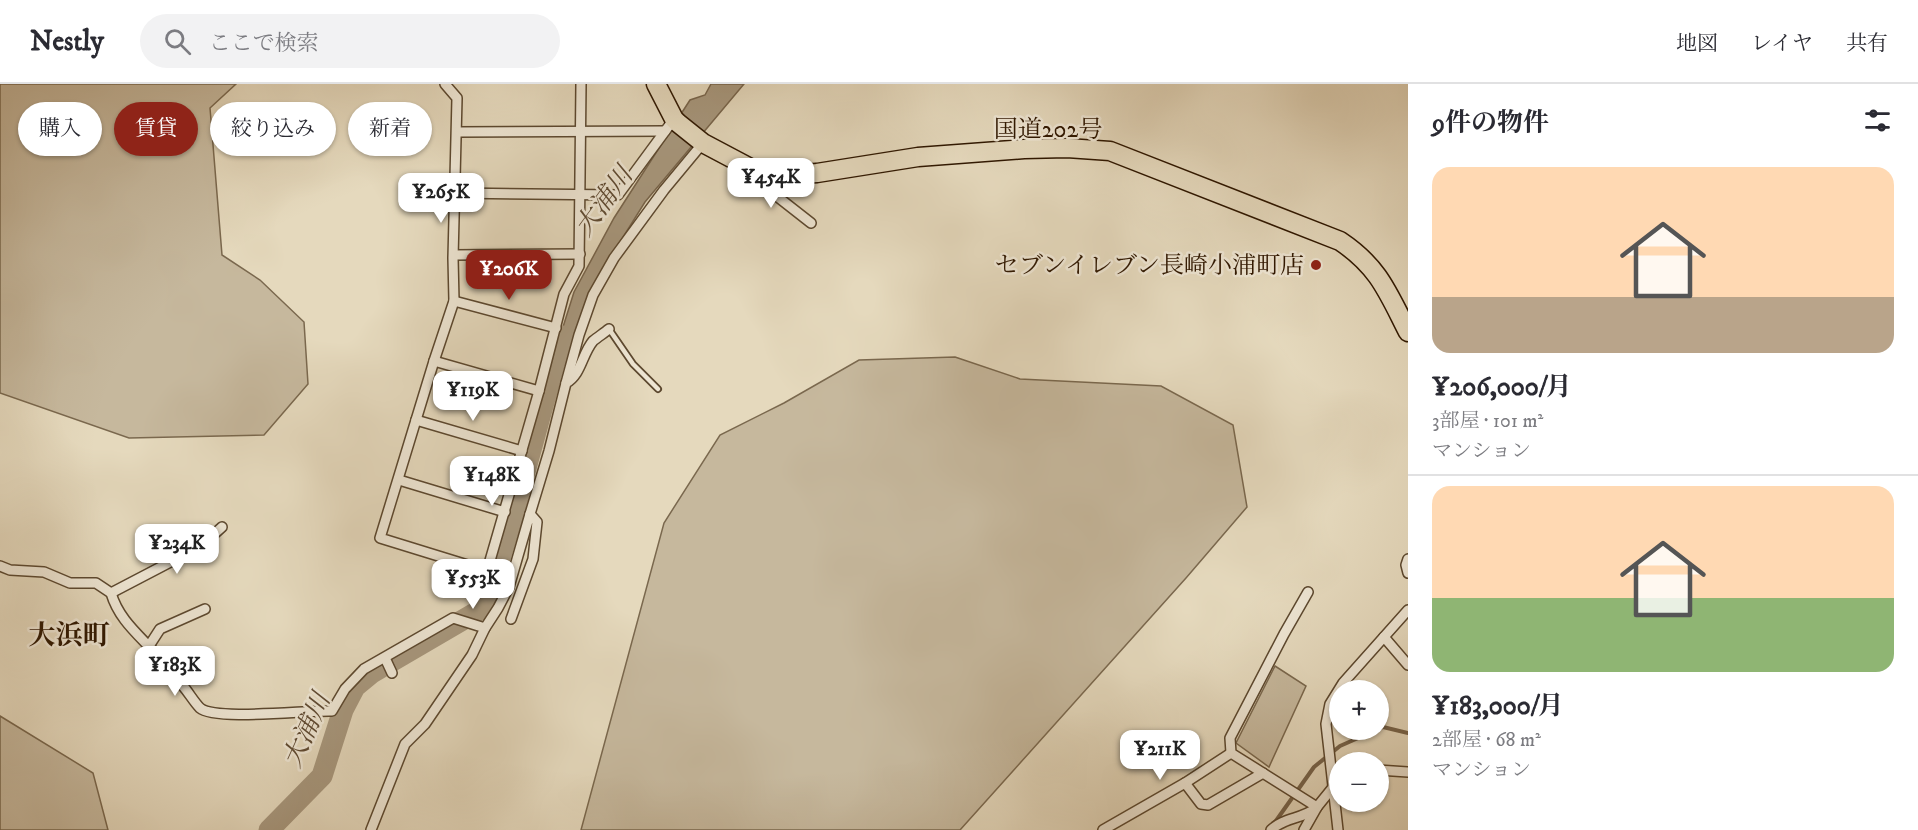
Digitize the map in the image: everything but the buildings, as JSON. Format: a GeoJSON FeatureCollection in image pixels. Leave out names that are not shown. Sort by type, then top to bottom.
{"type":"FeatureCollection","features":[{"type":"Feature","properties":{"kind":"highway"},"geometry":{"type":"LineString","coordinates":[[656,84],[672,124]]}},
{"type":"Feature","properties":{"kind":"highway","name":"国道202号"},"geometry":{"type":"LineString","coordinates":[[672,124],[754,170],[787,175],[817,173],[918,157],[1024,149],[1067,148],[1110,151],[1340,241],[1358,253],[1380,278],[1408,332]]}},
{"type":"Feature","properties":{"kind":"street"},"geometry":{"type":"LineString","coordinates":[[445,84],[457,98],[454,301],[380,538],[487,571],[539,391],[564,294],[579,266],[581,84]]}},
{"type":"Feature","properties":{"kind":"street"},"geometry":{"type":"LineString","coordinates":[[457,132],[581,132],[672,124]]}},
{"type":"Feature","properties":{"kind":"street"},"geometry":{"type":"LineString","coordinates":[[455,193],[618,195],[672,124]]}},
{"type":"Feature","properties":{"kind":"street"},"geometry":{"type":"LineString","coordinates":[[371,830],[405,744],[424,724],[472,655],[509,587],[549,451],[579,335],[593,295],[615,258],[664,190],[703,143]]}},
{"type":"Feature","properties":{"kind":"street"},"geometry":{"type":"LineString","coordinates":[[754,170],[774,194],[811,223]]}},
{"type":"Feature","properties":{"kind":"street"},"geometry":{"type":"LineString","coordinates":[[454,255],[580,254]]}},
{"type":"Feature","properties":{"kind":"street"},"geometry":{"type":"LineString","coordinates":[[454,301],[556,328]]}},
{"type":"Feature","properties":{"kind":"street"},"geometry":{"type":"LineString","coordinates":[[566,383],[578,370],[594,341],[609,329]]}},
{"type":"Feature","properties":{"kind":"street"},"geometry":{"type":"LineString","coordinates":[[579,335],[594,341]]}},
{"type":"Feature","properties":{"kind":"street"},"geometry":{"type":"LineString","coordinates":[[434,361],[539,391]]}},
{"type":"Feature","properties":{"kind":"street"},"geometry":{"type":"LineString","coordinates":[[416,420],[522,451]]}},
{"type":"Feature","properties":{"kind":"street"},"geometry":{"type":"LineString","coordinates":[[399,480],[505,512]]}},
{"type":"Feature","properties":{"kind":"street"},"geometry":{"type":"LineString","coordinates":[[512,619],[533,559],[537,522],[530,514]]}},
{"type":"Feature","properties":{"kind":"street"},"geometry":{"type":"LineString","coordinates":[[111,593],[201,546],[222,527]]}},
{"type":"Feature","properties":{"kind":"street"},"geometry":{"type":"LineString","coordinates":[[1408,559],[1406,565],[1408,573]]}},
{"type":"Feature","properties":{"kind":"street"},"geometry":{"type":"LineString","coordinates":[[0,566],[10,570],[44,572],[70,583],[96,584],[111,593],[116,609],[140,639],[149,646],[202,710],[212,712],[258,715],[311,710],[332,711],[345,688],[364,669],[453,618],[485,628]]}},
{"type":"Feature","properties":{"kind":"street"},"geometry":{"type":"LineString","coordinates":[[1231,753],[1230,738],[1308,592]]}},
{"type":"Feature","properties":{"kind":"street"},"geometry":{"type":"LineString","coordinates":[[149,646],[160,629],[205,609]]}},
{"type":"Feature","properties":{"kind":"street"},"geometry":{"type":"LineString","coordinates":[[1332,752],[1326,724],[1330,704],[1343,683],[1408,610]]}},
{"type":"Feature","properties":{"kind":"street"},"geometry":{"type":"LineString","coordinates":[[1384,637],[1408,665]]}},
{"type":"Feature","properties":{"kind":"street"},"geometry":{"type":"LineString","coordinates":[[385,658],[392,673]]}},
{"type":"Feature","properties":{"kind":"street"},"geometry":{"type":"LineString","coordinates":[[1231,753],[1317,807]]}},
{"type":"Feature","properties":{"kind":"street"},"geometry":{"type":"LineString","coordinates":[[1102,830],[1185,783],[1231,753]]}},
{"type":"Feature","properties":{"kind":"street"},"geometry":{"type":"LineString","coordinates":[[1389,771],[1408,772]]}},
{"type":"Feature","properties":{"kind":"street"},"geometry":{"type":"LineString","coordinates":[[1185,783],[1201,804],[1208,805],[1263,773]]}},
{"type":"Feature","properties":{"kind":"street"},"geometry":{"type":"LineString","coordinates":[[1304,830],[1317,807],[1329,792]]}},
{"type":"Feature","properties":{"kind":"street"},"geometry":{"type":"LineString","coordinates":[[1271,830],[1279,822],[1307,814],[1317,807]]}},
{"type":"Feature","properties":{"kind":"street"},"geometry":{"type":"LineString","coordinates":[[1336,812],[1338,830]]}},
{"type":"Feature","properties":{"kind":"lane"},"geometry":{"type":"LineString","coordinates":[[609,329],[633,364],[658,389]]}},
{"type":"Feature","properties":{"kind":"shaded area"},"geometry":{"type":"Polygon","coordinates":[[[0,84],[236,84],[216,102],[210,102],[210,156],[214,156],[222,255],[260,280],[304,322],[308,384],[264,435],[129,438],[0,393],[0,84]]]}},
{"type":"Feature","properties":{"kind":"shaded area"},"geometry":{"type":"Polygon","coordinates":[[[711,84],[744,84],[645,202],[613,253],[566,365],[552,362],[574,292],[614,218],[690,100],[705,95],[711,84]]]}},
{"type":"Feature","properties":{"kind":"shaded area"},"geometry":{"type":"Polygon","coordinates":[[[955,357],[1020,379],[1161,386],[1233,425],[1247,507],[960,830],[581,830],[664,523],[720,435],[784,403],[859,360],[955,357]]]}},
{"type":"Feature","properties":{"kind":"shaded area"},"geometry":{"type":"Polygon","coordinates":[[[1275,666],[1306,686],[1269,767],[1236,743],[1275,666]]]}},
{"type":"Feature","properties":{"kind":"shaded area"},"geometry":{"type":"Polygon","coordinates":[[[0,716],[93,773],[108,830],[0,830],[0,716]]]}},
{"type":"Feature","properties":{"kind":"waterway","name":"大浦川"},"geometry":{"type":"LineString","coordinates":[[269,830],[322,776],[343,710],[355,687],[372,673],[485,607],[513,516],[562,336]]}},
{"type":"Feature","properties":{"kind":"waterway"},"geometry":{"type":"LineString","coordinates":[[1273,825],[1314,767],[1340,746],[1383,727],[1408,733]]}},
{"type":"Feature","properties":{"kind":"place","name":"セブンイレブン長崎小浦町店"},"geometry":{"type":"Point","coordinates":[1316,265]}},
{"type":"Feature","properties":{"kind":"district","name":"大浜町"},"geometry":{"type":"Point","coordinates":[69,635]}}]}
